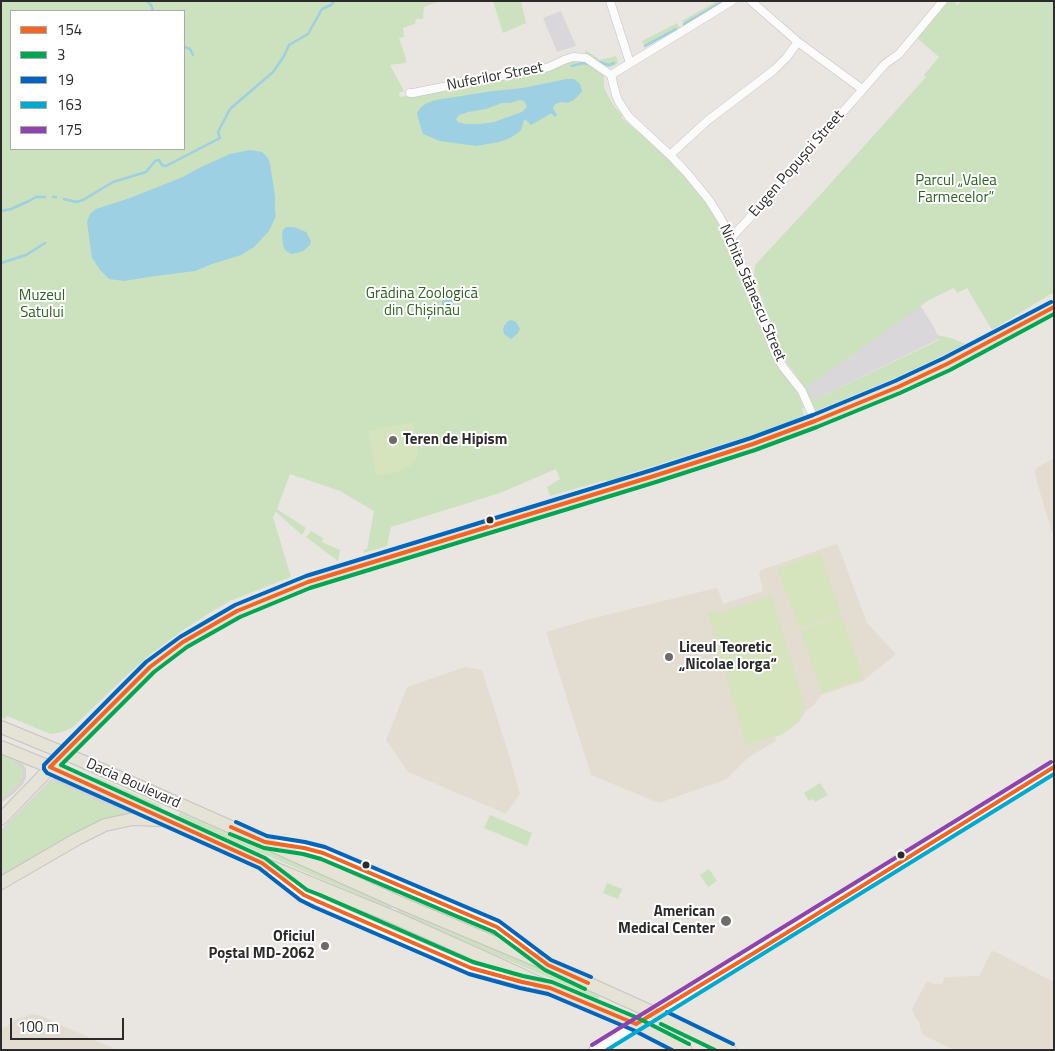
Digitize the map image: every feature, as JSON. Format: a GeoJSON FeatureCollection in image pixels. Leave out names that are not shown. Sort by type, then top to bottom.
{"type":"FeatureCollection","features":[{"type":"Feature","properties":{"kind":"main road"},"geometry":{"type":"LineString","coordinates":[[1,819],[150,667],[183,642],[237,611],[330,574],[654,476],[753,444],[815,421],[947,364],[1054,306]]}},
{"type":"Feature","properties":{"kind":"main road","name":"Dacia Boulevard"},"geometry":{"type":"LineString","coordinates":[[1,727],[64,753],[398,902],[548,965],[730,1050]]}},
{"type":"Feature","properties":{"kind":"main road","name":"Dacia Boulevard"},"geometry":{"type":"LineString","coordinates":[[1,747],[50,767],[262,863],[496,962],[550,988],[636,1024],[686,1050]]}},
{"type":"Feature","properties":{"kind":"main road"},"geometry":{"type":"LineString","coordinates":[[596,1050],[1054,767]]}},
{"type":"Feature","properties":{"kind":"main road"},"geometry":{"type":"LineString","coordinates":[[1,882],[92,830],[105,825],[132,819],[164,820],[175,803]]}},
{"type":"Feature","properties":{"kind":"street"},"geometry":{"type":"LineString","coordinates":[[610,1],[630,63]]}},
{"type":"Feature","properties":{"kind":"street"},"geometry":{"type":"LineString","coordinates":[[611,75],[732,1]]}},
{"type":"Feature","properties":{"kind":"street"},"geometry":{"type":"LineString","coordinates":[[751,1],[798,42],[862,90]]}},
{"type":"Feature","properties":{"kind":"street","name":"Eugen Popușoi Street"},"geometry":{"type":"LineString","coordinates":[[731,238],[885,64],[898,54],[943,1]]}},
{"type":"Feature","properties":{"kind":"street"},"geometry":{"type":"LineString","coordinates":[[670,155],[707,121],[774,70],[798,42]]}},
{"type":"Feature","properties":{"kind":"street","name":"Nuferilor Street"},"geometry":{"type":"LineString","coordinates":[[410,93],[539,70],[573,57],[586,58],[611,75]]}},
{"type":"Feature","properties":{"kind":"street","name":"Nichita Stănescu Street"},"geometry":{"type":"LineString","coordinates":[[611,75],[616,95],[629,117],[670,155],[709,200],[731,238],[775,352],[783,367],[802,391],[815,421]]}},
{"type":"Feature","properties":{"kind":"shaded area"},"geometry":{"type":"Polygon","coordinates":[[[561,11],[576,46],[557,52],[543,18],[561,11]]]}},
{"type":"Feature","properties":{"kind":"shaded area"},"geometry":{"type":"Polygon","coordinates":[[[920,305],[939,339],[814,400],[805,388],[920,305]]]}},
{"type":"Feature","properties":{"kind":"shaded area"},"geometry":{"type":"Polygon","coordinates":[[[1054,458],[1054,538],[1035,471],[1036,468],[1054,458]]]}},
{"type":"Feature","properties":{"kind":"shaded area"},"geometry":{"type":"Polygon","coordinates":[[[836,544],[867,623],[896,654],[863,681],[821,695],[798,723],[775,737],[776,741],[749,757],[727,779],[659,803],[591,775],[546,632],[586,620],[716,588],[723,604],[763,591],[759,574],[761,570],[836,544]]]}},
{"type":"Feature","properties":{"kind":"shaded area"},"geometry":{"type":"Polygon","coordinates":[[[465,667],[482,670],[511,761],[520,794],[506,814],[408,772],[386,740],[407,687],[465,667]]]}},
{"type":"Feature","properties":{"kind":"shaded area"},"geometry":{"type":"Polygon","coordinates":[[[15,760],[23,764],[26,769],[26,778],[14,793],[1,803],[1,798],[19,783],[23,776],[22,769],[14,763],[15,760]]]}},
{"type":"Feature","properties":{"kind":"shaded area"},"geometry":{"type":"Polygon","coordinates":[[[54,778],[131,811],[131,813],[128,814],[53,781],[1,832],[50,780],[54,778]]]}},
{"type":"Feature","properties":{"kind":"shaded area"},"geometry":{"type":"Polygon","coordinates":[[[994,951],[1054,982],[1054,1050],[954,1050],[923,1035],[920,1023],[912,1009],[927,981],[941,985],[945,977],[979,976],[991,952],[994,951]]]}},
{"type":"Feature","properties":{"kind":"shaded area"},"geometry":{"type":"Polygon","coordinates":[[[31,1014],[39,1015],[117,1050],[1,1050],[1,1030],[19,1018],[31,1014]]]}},
{"type":"Feature","properties":{"kind":"green space","name":"Grădina Zoologică din Chișinău"},"geometry":{"type":"Polygon","coordinates":[[[1,1],[440,1],[424,7],[423,19],[416,19],[415,24],[403,28],[404,37],[399,38],[406,63],[390,65],[404,91],[399,93],[400,97],[567,61],[584,60],[601,71],[604,76],[604,87],[607,94],[622,115],[622,118],[677,165],[713,213],[724,233],[775,361],[799,396],[804,408],[802,409],[804,416],[752,435],[625,475],[608,484],[606,480],[550,496],[547,487],[560,479],[556,469],[500,493],[391,527],[387,546],[364,553],[364,549],[367,549],[374,511],[340,491],[290,474],[277,509],[306,528],[302,535],[276,512],[273,517],[291,577],[230,601],[183,630],[129,673],[72,728],[53,734],[7,716],[5,719],[1,717],[1,1]]]}},
{"type":"Feature","properties":{"kind":"green space"},"geometry":{"type":"Polygon","coordinates":[[[493,1],[521,1],[526,23],[503,33],[493,1]]]}},
{"type":"Feature","properties":{"kind":"green space"},"geometry":{"type":"Polygon","coordinates":[[[717,1],[726,1],[685,25],[682,21],[717,1]]]}},
{"type":"Feature","properties":{"kind":"green space","name":"Parcul „Valea Farmecelor”"},"geometry":{"type":"Polygon","coordinates":[[[948,1],[953,1],[958,5],[961,1],[1054,1],[1054,292],[992,330],[967,288],[957,293],[954,288],[929,300],[806,388],[814,400],[939,340],[937,335],[966,344],[902,375],[816,411],[805,388],[781,355],[754,276],[755,265],[926,77],[924,75],[939,57],[917,38],[948,1]]]}},
{"type":"Feature","properties":{"kind":"green space"},"geometry":{"type":"Polygon","coordinates":[[[677,23],[680,28],[645,47],[642,41],[677,23]]]}},
{"type":"Feature","properties":{"kind":"green space"},"geometry":{"type":"Polygon","coordinates":[[[585,50],[599,60],[616,56],[618,63],[610,67],[601,66],[586,56],[585,50]]]}},
{"type":"Feature","properties":{"kind":"green space","name":"Teren de Hipism"},"geometry":{"type":"Polygon","coordinates":[[[413,422],[418,450],[417,458],[411,465],[395,473],[376,476],[368,431],[413,422]]]}},
{"type":"Feature","properties":{"kind":"green space"},"geometry":{"type":"Polygon","coordinates":[[[311,531],[323,538],[322,542],[340,550],[338,561],[306,537],[311,531]]]}},
{"type":"Feature","properties":{"kind":"green space"},"geometry":{"type":"Polygon","coordinates":[[[820,553],[841,613],[799,628],[777,568],[820,553]]]}},
{"type":"Feature","properties":{"kind":"green space"},"geometry":{"type":"Polygon","coordinates":[[[772,596],[805,707],[802,708],[798,721],[783,734],[746,745],[707,611],[720,612],[772,596]]]}},
{"type":"Feature","properties":{"kind":"green space"},"geometry":{"type":"Polygon","coordinates":[[[841,615],[864,678],[822,693],[800,630],[841,615]]]}},
{"type":"Feature","properties":{"kind":"green space"},"geometry":{"type":"Polygon","coordinates":[[[1,754],[15,760],[14,763],[22,769],[23,774],[22,780],[1,798],[1,754]]]}},
{"type":"Feature","properties":{"kind":"green space"},"geometry":{"type":"Polygon","coordinates":[[[96,777],[160,805],[162,808],[159,809],[94,781],[96,777]]]}},
{"type":"Feature","properties":{"kind":"green space"},"geometry":{"type":"Polygon","coordinates":[[[51,781],[58,782],[128,814],[1,878],[1,832],[51,781]]]}},
{"type":"Feature","properties":{"kind":"green space"},"geometry":{"type":"Polygon","coordinates":[[[820,783],[828,795],[815,802],[813,799],[809,801],[804,793],[820,783]]]}},
{"type":"Feature","properties":{"kind":"green space"},"geometry":{"type":"Polygon","coordinates":[[[181,813],[392,905],[391,909],[180,818],[178,814],[181,813]]]}},
{"type":"Feature","properties":{"kind":"green space"},"geometry":{"type":"Polygon","coordinates":[[[490,815],[532,833],[527,846],[484,828],[490,815]]]}},
{"type":"Feature","properties":{"kind":"green space"},"geometry":{"type":"Polygon","coordinates":[[[308,853],[334,861],[399,889],[397,894],[311,857],[308,853]]]}},
{"type":"Feature","properties":{"kind":"green space"},"geometry":{"type":"Polygon","coordinates":[[[709,869],[717,881],[708,887],[700,875],[709,869]]]}},
{"type":"Feature","properties":{"kind":"green space"},"geometry":{"type":"Polygon","coordinates":[[[607,883],[622,889],[618,899],[603,893],[607,883]]]}},
{"type":"Feature","properties":{"kind":"green space"},"geometry":{"type":"Polygon","coordinates":[[[297,884],[386,920],[383,925],[318,897],[297,884]]]}},
{"type":"Feature","properties":{"kind":"green space"},"geometry":{"type":"Polygon","coordinates":[[[406,892],[478,924],[501,938],[404,897],[406,892]]]}},
{"type":"Feature","properties":{"kind":"green space"},"geometry":{"type":"Polygon","coordinates":[[[399,908],[600,995],[598,999],[397,912],[399,908]]]}},
{"type":"Feature","properties":{"kind":"green space"},"geometry":{"type":"Polygon","coordinates":[[[392,923],[490,967],[471,963],[390,928],[392,923]]]}},
{"type":"Feature","properties":{"kind":"water"},"geometry":{"type":"Polygon","coordinates":[[[574,79],[580,84],[582,91],[574,100],[555,104],[553,108],[557,115],[555,117],[550,114],[531,125],[524,120],[518,133],[499,142],[476,146],[440,141],[423,134],[417,113],[427,103],[493,91],[574,79]],[[524,101],[502,103],[486,109],[468,112],[459,115],[456,119],[458,122],[465,124],[494,122],[522,112],[527,106],[524,101]]]}},
{"type":"Feature","properties":{"kind":"water"},"geometry":{"type":"Polygon","coordinates":[[[250,150],[262,152],[268,158],[275,196],[276,216],[269,231],[254,247],[241,255],[195,271],[124,281],[109,279],[101,271],[92,258],[87,222],[90,214],[96,209],[183,177],[230,154],[250,150]]]}},
{"type":"Feature","properties":{"kind":"water"},"geometry":{"type":"Polygon","coordinates":[[[286,227],[294,227],[306,232],[311,241],[310,245],[303,251],[291,254],[285,250],[282,234],[286,227]]]}},
{"type":"Feature","properties":{"kind":"water"},"geometry":{"type":"Polygon","coordinates":[[[447,292],[453,297],[454,311],[453,315],[448,317],[443,313],[442,303],[443,295],[447,292]]]}},
{"type":"Feature","properties":{"kind":"water"},"geometry":{"type":"Polygon","coordinates":[[[508,321],[516,322],[520,329],[511,339],[504,334],[503,329],[508,321]]]}},
{"type":"Feature","properties":{"kind":"waterway"},"geometry":{"type":"LineString","coordinates":[[147,1],[153,10]]}},
{"type":"Feature","properties":{"kind":"waterway"},"geometry":{"type":"LineString","coordinates":[[64,199],[76,202],[83,200],[113,182],[146,172],[155,161],[159,160],[162,165],[166,166],[220,138],[218,132],[230,109],[273,72],[289,45],[308,34],[322,9],[331,5],[334,1]]}},
{"type":"Feature","properties":{"kind":"waterway"},"geometry":{"type":"LineString","coordinates":[[684,24],[722,2]]}},
{"type":"Feature","properties":{"kind":"waterway"},"geometry":{"type":"LineString","coordinates":[[645,46],[676,29]]}},
{"type":"Feature","properties":{"kind":"waterway"},"geometry":{"type":"LineString","coordinates":[[185,47],[190,49],[193,55]]}},
{"type":"Feature","properties":{"kind":"waterway"},"geometry":{"type":"LineString","coordinates":[[599,62],[609,65],[614,63]]}},
{"type":"Feature","properties":{"kind":"waterway"},"geometry":{"type":"LineString","coordinates":[[572,66],[583,63],[589,64]]}},
{"type":"Feature","properties":{"kind":"waterway"},"geometry":{"type":"LineString","coordinates":[[1,211],[11,209],[36,197],[45,197]]}},
{"type":"Feature","properties":{"kind":"waterway"},"geometry":{"type":"LineString","coordinates":[[1,263],[26,255],[45,243]]}},
{"type":"Feature","properties":{"kind":"transit line","name":"19"},"geometry":{"type":"LineString","coordinates":[[672,1050],[633,1030],[548,994],[469,974],[314,907],[300,900],[259,868],[47,773],[44,765],[146,662],[180,637],[235,605],[306,576],[652,470],[751,438],[813,415],[895,381],[944,358],[1051,302]]}},
{"type":"Feature","properties":{"kind":"transit line","name":"154"},"geometry":{"type":"LineString","coordinates":[[1054,307],[947,364],[898,387],[815,421],[753,444],[654,476],[308,582],[237,611],[183,642],[150,667],[50,767],[262,863],[304,895],[317,901],[471,968],[550,988],[636,1024],[1054,767]]}},
{"type":"Feature","properties":{"kind":"transit line","name":"3"},"geometry":{"type":"LineString","coordinates":[[689,1044],[638,1018],[552,982],[473,962],[307,890],[265,858],[61,765],[154,672],[187,647],[240,617],[310,588],[656,482],[755,450],[817,427],[950,370],[1054,314]]}},
{"type":"Feature","properties":{"kind":"transit line","name":"175"},"geometry":{"type":"LineString","coordinates":[[592,1045],[1051,762]]}},
{"type":"Feature","properties":{"kind":"transit line","name":"163"},"geometry":{"type":"LineString","coordinates":[[607,1050],[1054,774]]}},
{"type":"Feature","properties":{"kind":"transit line","name":"19"},"geometry":{"type":"LineString","coordinates":[[236,822],[267,836],[325,847],[499,921],[551,960],[591,977]]}},
{"type":"Feature","properties":{"kind":"transit line","name":"154"},"geometry":{"type":"LineString","coordinates":[[231,827],[265,842],[323,853],[497,927],[548,965],[588,983]]}},
{"type":"Feature","properties":{"kind":"transit line","name":"3"},"geometry":{"type":"LineString","coordinates":[[230,834],[264,848],[321,859],[494,932],[545,970],[585,989]]}},
{"type":"Feature","properties":{"kind":"transit line","name":"19"},"geometry":{"type":"LineString","coordinates":[[667,1012],[733,1044]]}},
{"type":"Feature","properties":{"kind":"transit line","name":"3"},"geometry":{"type":"LineString","coordinates":[[661,1024],[715,1050]]}},
{"type":"Feature","properties":{"kind":"place","name":"Teren de Hipism"},"geometry":{"type":"Point","coordinates":[393,440]}},
{"type":"Feature","properties":{"kind":"place","name":"Liceul Teoretic „Nicolae Iorga“"},"geometry":{"type":"Point","coordinates":[669,657]}},
{"type":"Feature","properties":{"kind":"place","name":"American Medical Center"},"geometry":{"type":"Point","coordinates":[726,921]}},
{"type":"Feature","properties":{"kind":"place","name":"Oficiul Poștal MD-2062"},"geometry":{"type":"Point","coordinates":[325,946]}},
{"type":"Feature","properties":{"kind":"park label","name":"Muzeul Satului"},"geometry":{"type":"Point","coordinates":[42,304]}}]}
